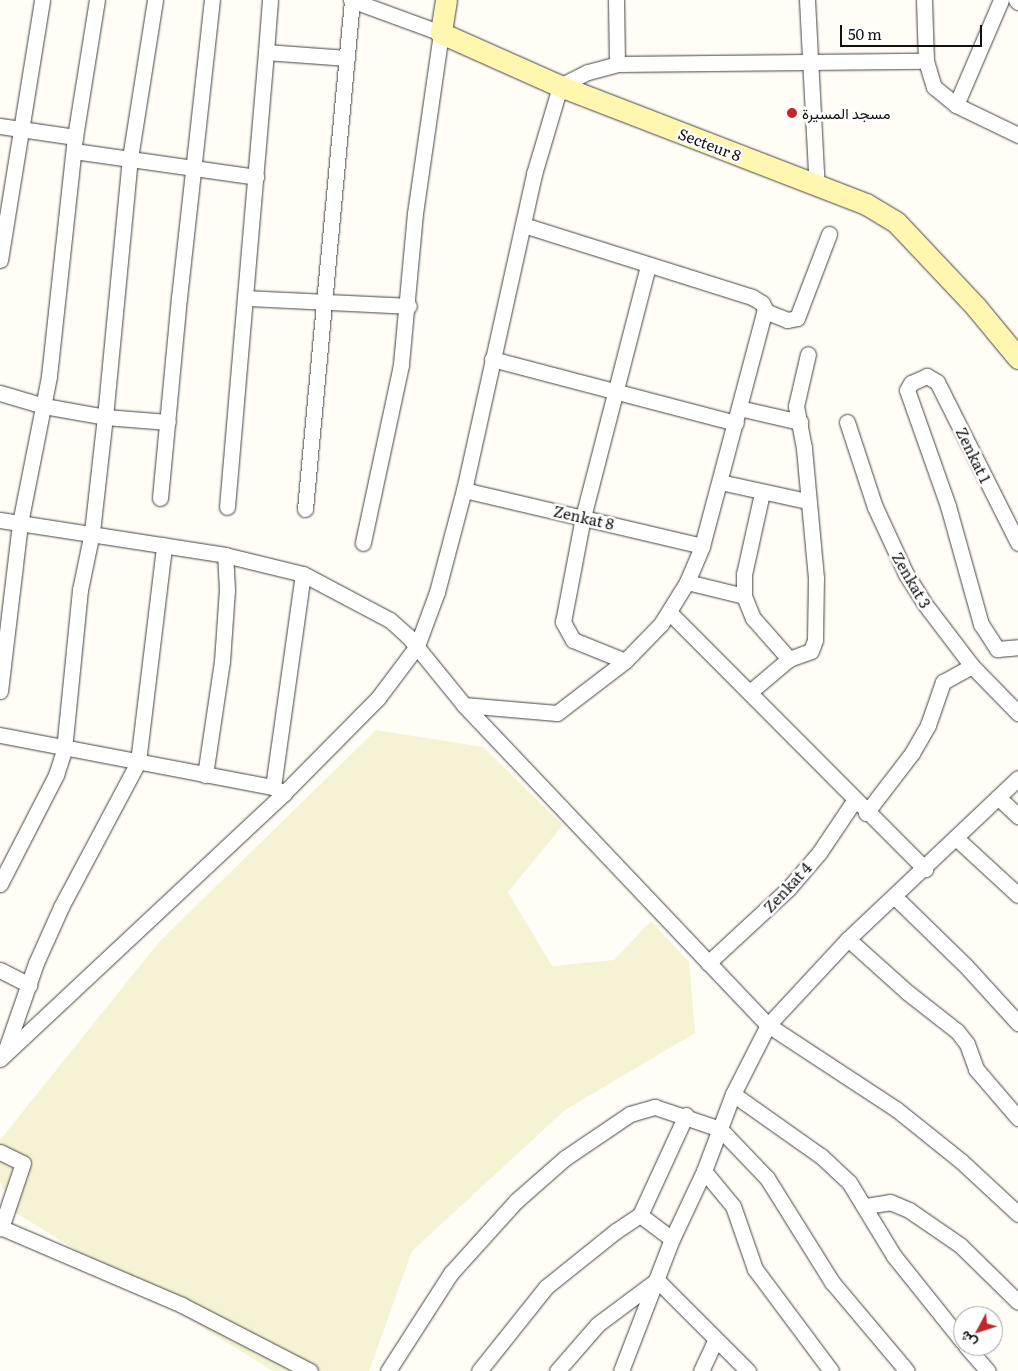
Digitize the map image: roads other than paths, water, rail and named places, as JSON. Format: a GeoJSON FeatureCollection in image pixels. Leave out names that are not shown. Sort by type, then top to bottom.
{"type":"FeatureCollection","features":[{"type":"Feature","properties":{"kind":"street"},"geometry":{"type":"LineString","coordinates":[[0,260],[42,0]]}},
{"type":"Feature","properties":{"kind":"street"},"geometry":{"type":"LineString","coordinates":[[0,691],[20,523],[44,406],[74,144],[97,0]]}},
{"type":"Feature","properties":{"kind":"street"},"geometry":{"type":"LineString","coordinates":[[0,884],[54,781],[64,750],[80,590],[92,532],[105,417],[130,158],[155,0]]}},
{"type":"Feature","properties":{"kind":"street"},"geometry":{"type":"LineString","coordinates":[[160,498],[193,167],[212,0]]}},
{"type":"Feature","properties":{"kind":"street"},"geometry":{"type":"LineString","coordinates":[[227,507],[270,0]]}},
{"type":"Feature","properties":{"kind":"street"},"geometry":{"type":"LineString","coordinates":[[305,509],[352,0]]}},
{"type":"Feature","properties":{"kind":"street","name":"Secteur 8"},"geometry":{"type":"LineString","coordinates":[[352,0],[441,33],[560,86],[817,188],[834,190],[866,204],[896,222],[1017,349]]}},
{"type":"Feature","properties":{"kind":"street"},"geometry":{"type":"LineString","coordinates":[[363,543],[399,374],[409,306],[415,213],[446,0]]}},
{"type":"Feature","properties":{"kind":"street"},"geometry":{"type":"LineString","coordinates":[[616,0],[617,64]]}},
{"type":"Feature","properties":{"kind":"street"},"geometry":{"type":"LineString","coordinates":[[807,0],[817,188]]}},
{"type":"Feature","properties":{"kind":"street"},"geometry":{"type":"LineString","coordinates":[[924,0],[926,61],[929,79],[938,92],[974,115],[1018,135]]}},
{"type":"Feature","properties":{"kind":"street"},"geometry":{"type":"LineString","coordinates":[[956,105],[1002,0]]}},
{"type":"Feature","properties":{"kind":"street"},"geometry":{"type":"LineString","coordinates":[[266,52],[347,58]]}},
{"type":"Feature","properties":{"kind":"street"},"geometry":{"type":"LineString","coordinates":[[2,1057],[278,790],[378,698],[401,672],[417,646],[438,592],[464,490],[523,225],[560,86],[588,72],[617,64],[811,64],[926,61]]}},
{"type":"Feature","properties":{"kind":"street"},"geometry":{"type":"LineString","coordinates":[[0,126],[22,128],[130,158],[256,177]]}},
{"type":"Feature","properties":{"kind":"street"},"geometry":{"type":"LineString","coordinates":[[464,705],[557,713],[625,661],[670,612],[687,582],[702,546],[765,311],[762,303],[752,297],[648,266],[523,225]]}},
{"type":"Feature","properties":{"kind":"street"},"geometry":{"type":"LineString","coordinates":[[765,311],[787,320],[797,318],[829,234]]}},
{"type":"Feature","properties":{"kind":"street"},"geometry":{"type":"LineString","coordinates":[[625,661],[573,640],[564,629],[563,617],[583,516],[648,266]]}},
{"type":"Feature","properties":{"kind":"street"},"geometry":{"type":"LineString","coordinates":[[246,298],[409,306]]}},
{"type":"Feature","properties":{"kind":"street"},"geometry":{"type":"LineString","coordinates":[[751,691],[789,659],[811,651],[815,640],[816,578],[797,400],[808,354]]}},
{"type":"Feature","properties":{"kind":"street"},"geometry":{"type":"LineString","coordinates":[[492,359],[616,392],[737,415],[800,422]]}},
{"type":"Feature","properties":{"kind":"street","name":"Zenkat 1"},"geometry":{"type":"LineString","coordinates":[[1018,542],[940,386],[933,377],[923,376],[911,383],[907,390],[948,506],[981,624],[997,650],[1018,647]]}},
{"type":"Feature","properties":{"kind":"street"},"geometry":{"type":"LineString","coordinates":[[0,394],[44,406],[105,417],[168,422]]}},
{"type":"Feature","properties":{"kind":"street","name":"Zenkat 3"},"geometry":{"type":"LineString","coordinates":[[847,422],[875,507],[906,574],[924,603],[972,666],[1018,713]]}},
{"type":"Feature","properties":{"kind":"street"},"geometry":{"type":"LineString","coordinates":[[720,482],[762,493],[807,501]]}},
{"type":"Feature","properties":{"kind":"street","name":"Zenkat 8"},"geometry":{"type":"LineString","coordinates":[[464,490],[583,516],[702,546]]}},
{"type":"Feature","properties":{"kind":"street"},"geometry":{"type":"LineString","coordinates":[[762,493],[744,574],[744,596],[753,618],[789,659]]}},
{"type":"Feature","properties":{"kind":"street"},"geometry":{"type":"LineString","coordinates":[[0,520],[92,532],[164,546],[225,555],[303,574],[379,613],[399,627],[417,646],[464,705],[602,847],[708,963],[768,1024],[896,1109],[961,1161],[1018,1214]]}},
{"type":"Feature","properties":{"kind":"street"},"geometry":{"type":"LineString","coordinates":[[2,1057],[61,907],[138,762],[164,546]]}},
{"type":"Feature","properties":{"kind":"street"},"geometry":{"type":"LineString","coordinates":[[205,775],[222,661],[227,590],[225,555]]}},
{"type":"Feature","properties":{"kind":"street"},"geometry":{"type":"LineString","coordinates":[[278,790],[303,574]]}},
{"type":"Feature","properties":{"kind":"street"},"geometry":{"type":"LineString","coordinates":[[687,582],[744,596]]}},
{"type":"Feature","properties":{"kind":"street"},"geometry":{"type":"LineString","coordinates":[[670,612],[751,691],[854,801],[925,869]]}},
{"type":"Feature","properties":{"kind":"street"},"geometry":{"type":"LineString","coordinates":[[866,813],[924,732],[943,682],[972,666]]}},
{"type":"Feature","properties":{"kind":"street"},"geometry":{"type":"LineString","coordinates":[[0,735],[64,750],[138,762],[278,790]]}},
{"type":"Feature","properties":{"kind":"street"},"geometry":{"type":"LineString","coordinates":[[620,1371],[672,1239],[704,1171],[733,1094],[768,1024],[848,939],[925,869],[1018,778]]}},
{"type":"Feature","properties":{"kind":"street"},"geometry":{"type":"LineString","coordinates":[[998,797],[1018,816]]}},
{"type":"Feature","properties":{"kind":"street","name":"Zenkat 4"},"geometry":{"type":"LineString","coordinates":[[708,963],[788,889],[819,853],[854,801]]}},
{"type":"Feature","properties":{"kind":"street"},"geometry":{"type":"LineString","coordinates":[[956,838],[1018,895]]}},
{"type":"Feature","properties":{"kind":"street"},"geometry":{"type":"LineString","coordinates":[[894,896],[965,965],[1018,1023]]}},
{"type":"Feature","properties":{"kind":"street"},"geometry":{"type":"LineString","coordinates":[[848,939],[907,992],[957,1031],[967,1044],[976,1069],[1018,1118]]}},
{"type":"Feature","properties":{"kind":"street"},"geometry":{"type":"LineString","coordinates":[[0,970],[29,985]]}},
{"type":"Feature","properties":{"kind":"street"},"geometry":{"type":"LineString","coordinates":[[733,1094],[820,1156],[849,1182],[866,1206],[894,1256],[953,1330]]}},
{"type":"Feature","properties":{"kind":"street"},"geometry":{"type":"LineString","coordinates":[[388,1371],[452,1273],[516,1201],[542,1178],[637,1110],[655,1106],[686,1115],[720,1129],[767,1178],[832,1282],[907,1371]]}},
{"type":"Feature","properties":{"kind":"street"},"geometry":{"type":"LineString","coordinates":[[479,1371],[546,1287],[640,1215],[686,1115]]}},
{"type":"Feature","properties":{"kind":"street"},"geometry":{"type":"LineString","coordinates":[[0,1152],[23,1163],[1,1227],[182,1305],[310,1371]]}},
{"type":"Feature","properties":{"kind":"street"},"geometry":{"type":"LineString","coordinates":[[704,1171],[733,1206],[755,1268],[831,1371]]}},
{"type":"Feature","properties":{"kind":"street"},"geometry":{"type":"LineString","coordinates":[[866,1206],[890,1202],[909,1210],[960,1245],[1018,1302]]}},
{"type":"Feature","properties":{"kind":"street"},"geometry":{"type":"LineString","coordinates":[[640,1215],[672,1239]]}},
{"type":"Feature","properties":{"kind":"street"},"geometry":{"type":"LineString","coordinates":[[656,1280],[748,1371]]}},
{"type":"Feature","properties":{"kind":"street"},"geometry":{"type":"LineString","coordinates":[[557,1371],[598,1324],[656,1280]]}},
{"type":"Feature","properties":{"kind":"street"},"geometry":{"type":"LineString","coordinates":[[701,1371],[716,1339]]}},
{"type":"Feature","properties":{"kind":"street"},"geometry":{"type":"LineString","coordinates":[[975,1356],[988,1371]]}},
{"type":"Feature","properties":{"kind":"place","name":"مسجد المسيرة"},"geometry":{"type":"Point","coordinates":[792,113]}}]}
